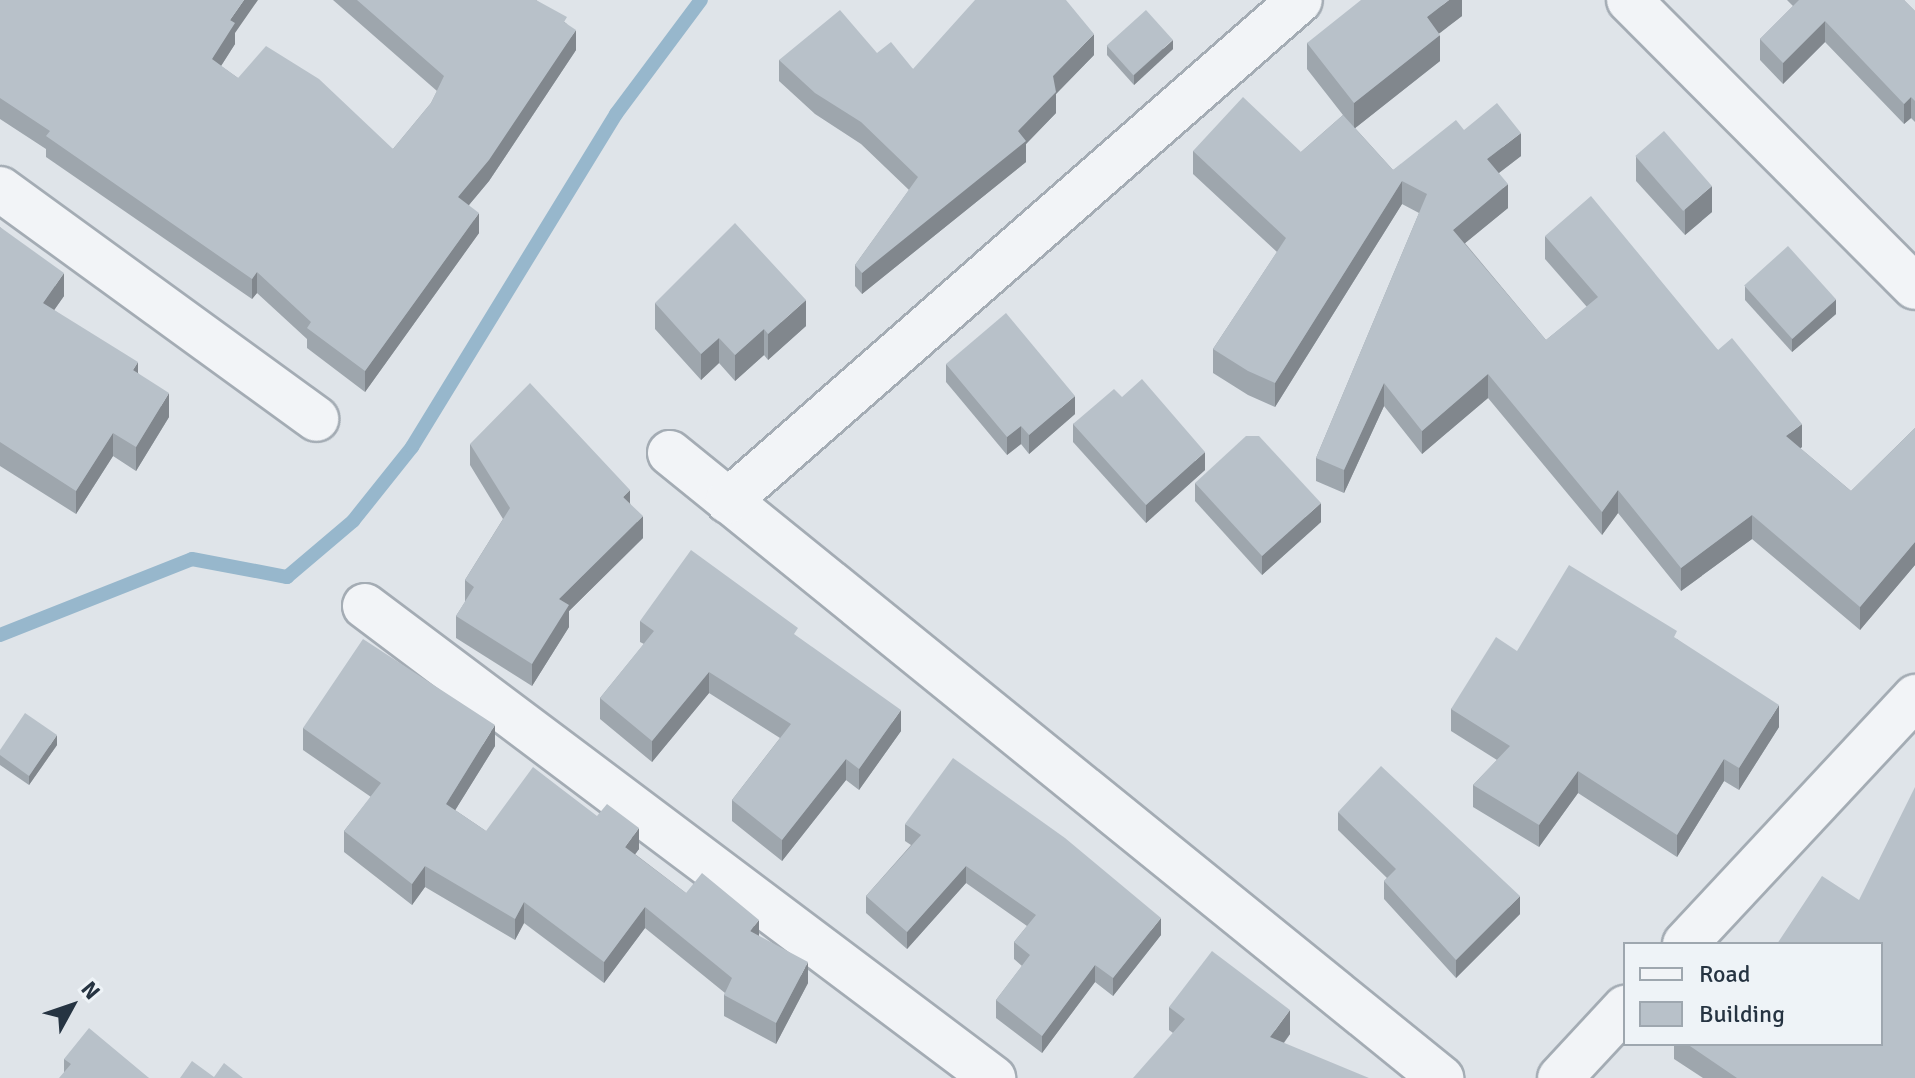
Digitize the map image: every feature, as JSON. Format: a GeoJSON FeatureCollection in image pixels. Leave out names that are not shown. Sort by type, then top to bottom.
{"type":"FeatureCollection","features":[{"type":"Feature","properties":{"kind":"street"},"geometry":{"type":"LineString","coordinates":[[728,501],[1300,0]]}},
{"type":"Feature","properties":{"kind":"street"},"geometry":{"type":"LineString","coordinates":[[1629,0],[1915,287]]}},
{"type":"Feature","properties":{"kind":"street"},"geometry":{"type":"LineString","coordinates":[[0,189],[316,419]]}},
{"type":"Feature","properties":{"kind":"street"},"geometry":{"type":"LineString","coordinates":[[670,453],[1441,1078]]}},
{"type":"Feature","properties":{"kind":"street"},"geometry":{"type":"LineString","coordinates":[[365,606],[993,1078]]}},
{"type":"Feature","properties":{"kind":"street"},"geometry":{"type":"LineString","coordinates":[[1687,942],[1915,697]]}},
{"type":"Feature","properties":{"kind":"street"},"geometry":{"type":"LineString","coordinates":[[1584,1071],[1623,1011]]}},
{"type":"Feature","properties":{"kind":"building"},"geometry":{"type":"Polygon","coordinates":[[[0,0],[244,0],[230,20],[235,23],[212,59],[238,78],[266,46],[319,79],[393,149],[431,103],[444,76],[357,0],[536,0],[567,17],[564,22],[576,30],[489,160],[458,197],[479,213],[365,371],[307,328],[311,322],[257,272],[252,279],[46,136],[50,131],[0,98],[0,0]]]}},
{"type":"Feature","properties":{"kind":"building"},"geometry":{"type":"Polygon","coordinates":[[[975,0],[1066,0],[1094,34],[1053,76],[1056,92],[1018,131],[1026,141],[862,273],[855,265],[918,177],[861,122],[815,93],[779,60],[840,10],[877,53],[891,42],[913,69],[975,0]]]}},
{"type":"Feature","properties":{"kind":"building"},"geometry":{"type":"Polygon","coordinates":[[[1361,0],[1449,0],[1427,17],[1440,35],[1354,103],[1307,43],[1361,0]]]}},
{"type":"Feature","properties":{"kind":"building"},"geometry":{"type":"Polygon","coordinates":[[[1799,0],[1904,0],[1915,11],[1915,101],[1911,97],[1904,104],[1825,21],[1783,63],[1760,39],[1799,0]]]}},
{"type":"Feature","properties":{"kind":"building"},"geometry":{"type":"Polygon","coordinates":[[[1146,10],[1173,40],[1133,75],[1107,45],[1146,10]]]}},
{"type":"Feature","properties":{"kind":"building"},"geometry":{"type":"Polygon","coordinates":[[[1243,97],[1301,152],[1343,115],[1393,170],[1456,120],[1464,130],[1497,103],[1521,133],[1487,159],[1508,184],[1453,230],[1546,340],[1598,297],[1545,236],[1591,196],[1718,350],[1732,338],[1802,424],[1786,436],[1851,491],[1915,428],[1915,542],[1860,607],[1752,515],[1681,568],[1618,490],[1602,512],[1488,374],[1422,431],[1384,383],[1344,470],[1316,458],[1427,194],[1402,181],[1275,383],[1248,371],[1213,349],[1286,238],[1193,151],[1243,97]]]}},
{"type":"Feature","properties":{"kind":"building"},"geometry":{"type":"Polygon","coordinates":[[[1664,131],[1712,186],[1683,211],[1635,156],[1664,131]]]}},
{"type":"Feature","properties":{"kind":"building"},"geometry":{"type":"Polygon","coordinates":[[[735,223],[806,300],[768,334],[764,329],[735,355],[719,338],[701,354],[655,303],[735,223]]]}},
{"type":"Feature","properties":{"kind":"building"},"geometry":{"type":"Polygon","coordinates":[[[0,227],[64,273],[43,303],[138,362],[133,370],[169,393],[136,447],[113,433],[76,491],[0,442],[0,227]]]}},
{"type":"Feature","properties":{"kind":"building"},"geometry":{"type":"Polygon","coordinates":[[[1788,246],[1836,300],[1792,339],[1744,285],[1788,246]]]}},
{"type":"Feature","properties":{"kind":"building"},"geometry":{"type":"Polygon","coordinates":[[[1006,313],[1075,396],[1029,435],[1021,426],[1007,437],[946,364],[1006,313]]]}},
{"type":"Feature","properties":{"kind":"building"},"geometry":{"type":"Polygon","coordinates":[[[1142,379],[1205,452],[1146,505],[1073,424],[1114,389],[1122,397],[1142,379]]]}},
{"type":"Feature","properties":{"kind":"building"},"geometry":{"type":"Polygon","coordinates":[[[530,383],[630,490],[623,497],[643,516],[559,599],[569,605],[532,664],[456,616],[474,587],[465,580],[510,508],[470,444],[530,383]]]}},
{"type":"Feature","properties":{"kind":"building"},"geometry":{"type":"Polygon","coordinates":[[[1246,436],[1259,436],[1321,503],[1262,556],[1195,483],[1246,436]]]}},
{"type":"Feature","properties":{"kind":"building"},"geometry":{"type":"Polygon","coordinates":[[[691,550],[798,628],[794,634],[901,710],[859,769],[846,759],[782,840],[732,800],[791,724],[709,672],[652,741],[600,698],[654,631],[640,621],[691,550]]]}},
{"type":"Feature","properties":{"kind":"building"},"geometry":{"type":"Polygon","coordinates":[[[1569,565],[1677,631],[1674,637],[1779,705],[1739,768],[1724,759],[1677,835],[1578,771],[1539,825],[1473,785],[1510,746],[1451,709],[1496,637],[1517,651],[1569,565]]]}},
{"type":"Feature","properties":{"kind":"building"},"geometry":{"type":"Polygon","coordinates":[[[363,639],[495,725],[446,804],[486,831],[533,767],[597,816],[607,804],[639,828],[625,847],[686,893],[702,873],[759,920],[750,931],[808,962],[776,1023],[724,995],[732,978],[645,907],[604,962],[524,902],[515,919],[425,866],[412,884],[344,831],[381,783],[303,728],[363,639]]]}},
{"type":"Feature","properties":{"kind":"building"},"geometry":{"type":"Polygon","coordinates":[[[25,713],[57,735],[29,776],[0,755],[0,750],[25,713]]]}},
{"type":"Feature","properties":{"kind":"building"},"geometry":{"type":"Polygon","coordinates":[[[953,758],[1065,838],[1161,918],[1113,978],[1095,965],[1042,1036],[996,1000],[1030,955],[1014,942],[1036,915],[966,866],[907,932],[866,896],[921,835],[905,824],[953,758]]]}},
{"type":"Feature","properties":{"kind":"building"},"geometry":{"type":"Polygon","coordinates":[[[1381,766],[1520,896],[1456,960],[1384,881],[1396,869],[1338,812],[1381,766]]]}},
{"type":"Feature","properties":{"kind":"building"},"geometry":{"type":"Polygon","coordinates":[[[1915,787],[1915,1078],[1737,1078],[1690,1046],[1883,1046],[1883,942],[1778,942],[1822,876],[1859,900],[1915,787]]]}},
{"type":"Feature","properties":{"kind":"building"},"geometry":{"type":"Polygon","coordinates":[[[1212,951],[1290,1010],[1270,1037],[1369,1078],[1133,1078],[1185,1019],[1169,1007],[1212,951]]]}},
{"type":"Feature","properties":{"kind":"building"},"geometry":{"type":"Polygon","coordinates":[[[89,1028],[149,1078],[59,1078],[71,1064],[64,1059],[89,1028]]]}},
{"type":"Feature","properties":{"kind":"building"},"geometry":{"type":"Polygon","coordinates":[[[192,1061],[214,1077],[224,1063],[243,1078],[180,1078],[192,1061]]]}},
{"type":"Feature","properties":{"kind":"waterway"},"geometry":{"type":"LineString","coordinates":[[0,635],[192,559],[287,577],[353,521],[412,447],[616,114],[701,0]]}}]}
